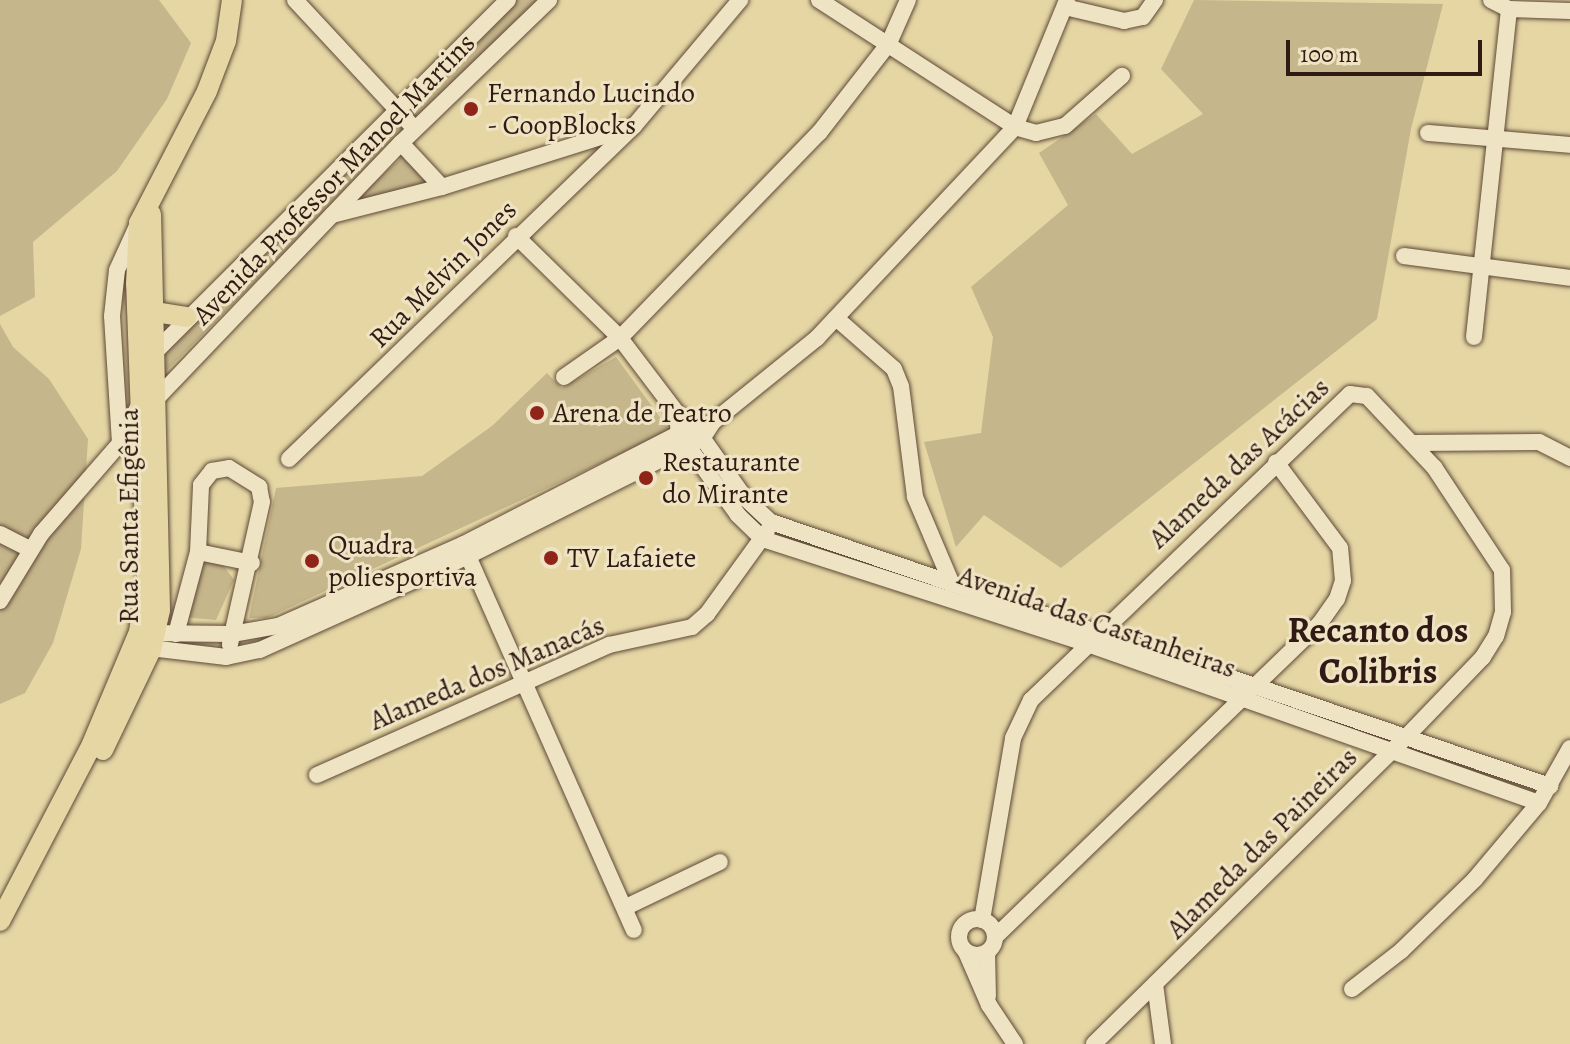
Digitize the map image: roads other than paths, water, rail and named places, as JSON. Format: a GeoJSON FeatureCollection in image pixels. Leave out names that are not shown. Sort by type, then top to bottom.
{"type":"FeatureCollection","features":[{"type":"Feature","properties":{"kind":"main road","name":"Rua Santa Efigênia"},"geometry":{"type":"LineString","coordinates":[[149,399],[140,368],[139,223],[207,91],[226,41],[232,0]]}},
{"type":"Feature","properties":{"kind":"main road","name":"Rua Santa Efigênia"},"geometry":{"type":"LineString","coordinates":[[0,939],[151,639],[161,590],[149,399],[155,312],[152,198]]}},
{"type":"Feature","properties":{"kind":"main road"},"geometry":{"type":"LineString","coordinates":[[155,312],[187,317]]}},
{"type":"Feature","properties":{"kind":"main road","name":"Rua Santa Efigênia"},"geometry":{"type":"LineString","coordinates":[[0,921],[92,744],[151,639]]}},
{"type":"Feature","properties":{"kind":"street","name":"Avenida Professor Manoel Martins"},"geometry":{"type":"LineString","coordinates":[[140,368],[187,317],[508,0]]}},
{"type":"Feature","properties":{"kind":"street","name":"Avenida Professor Manoel Martins"},"geometry":{"type":"LineString","coordinates":[[0,601],[30,549],[120,443],[149,399],[415,129],[549,0]]}},
{"type":"Feature","properties":{"kind":"street","name":"Rua Melvin Jones"},"geometry":{"type":"LineString","coordinates":[[289,459],[516,236],[634,126],[740,0]]}},
{"type":"Feature","properties":{"kind":"street"},"geometry":{"type":"LineString","coordinates":[[819,0],[1015,127],[1036,133],[1065,126],[1122,76]]}},
{"type":"Feature","properties":{"kind":"street"},"geometry":{"type":"LineString","coordinates":[[564,377],[620,338],[819,133],[889,43],[908,0]]}},
{"type":"Feature","properties":{"kind":"street"},"geometry":{"type":"LineString","coordinates":[[151,639],[226,657],[271,645],[468,556],[713,422],[836,318],[1015,127],[1066,4],[1124,21],[1143,17],[1155,0]]}},
{"type":"Feature","properties":{"kind":"street"},"geometry":{"type":"LineString","coordinates":[[1491,0],[1509,9],[1536,5],[1570,11]]}},
{"type":"Feature","properties":{"kind":"street"},"geometry":{"type":"LineString","coordinates":[[297,1],[415,129]]}},
{"type":"Feature","properties":{"kind":"street"},"geometry":{"type":"LineString","coordinates":[[1474,337],[1492,138],[1509,9]]}},
{"type":"Feature","properties":{"kind":"street","name":"Rua Melvin Jones"},"geometry":{"type":"LineString","coordinates":[[331,215],[442,187],[634,126]]}},
{"type":"Feature","properties":{"kind":"street"},"geometry":{"type":"LineString","coordinates":[[1428,133],[1570,145]]}},
{"type":"Feature","properties":{"kind":"street"},"geometry":{"type":"LineString","coordinates":[[401,143],[442,187]]}},
{"type":"Feature","properties":{"kind":"street"},"geometry":{"type":"LineString","coordinates":[[120,443],[112,316],[117,270],[139,223]]}},
{"type":"Feature","properties":{"kind":"street"},"geometry":{"type":"LineString","coordinates":[[516,236],[620,338],[691,436]]}},
{"type":"Feature","properties":{"kind":"street"},"geometry":{"type":"LineString","coordinates":[[1404,256],[1570,278]]}},
{"type":"Feature","properties":{"kind":"street"},"geometry":{"type":"LineString","coordinates":[[836,318],[894,369],[901,386],[915,497],[952,584]]}},
{"type":"Feature","properties":{"kind":"street","name":"Alameda das Acácias"},"geometry":{"type":"LineString","coordinates":[[986,922],[1018,719],[1090,638],[1350,394],[1359,392],[1415,443],[1502,570],[1504,589],[1496,636],[1483,657],[1399,744]]}},
{"type":"Feature","properties":{"kind":"street"},"geometry":{"type":"LineString","coordinates":[[151,639],[232,634],[278,626],[450,550],[691,436]]}},
{"type":"Feature","properties":{"kind":"street","name":"Avenida das Castanheiras"},"geometry":{"type":"LineString","coordinates":[[691,436],[738,515],[763,539],[1090,638]]}},
{"type":"Feature","properties":{"kind":"street","name":"Avenida das Castanheiras"},"geometry":{"type":"LineString","coordinates":[[691,436],[745,498],[771,522],[952,584],[1090,638],[1245,692],[1399,744],[1550,786]]}},
{"type":"Feature","properties":{"kind":"street"},"geometry":{"type":"LineString","coordinates":[[1415,443],[1539,442],[1570,458]]}},
{"type":"Feature","properties":{"kind":"street"},"geometry":{"type":"LineString","coordinates":[[1015,1044],[989,1005],[959,932],[986,922],[1012,922],[1245,692],[1320,623],[1343,581],[1340,548],[1276,462]]}},
{"type":"Feature","properties":{"kind":"street"},"geometry":{"type":"LineString","coordinates":[[151,639],[198,552],[201,485],[212,471],[229,468],[259,487],[262,502],[252,563],[226,657]]}},
{"type":"Feature","properties":{"kind":"street","name":"Alameda dos Manacás"},"geometry":{"type":"LineString","coordinates":[[317,775],[609,645],[692,627],[763,539],[771,522]]}},
{"type":"Feature","properties":{"kind":"street"},"geometry":{"type":"LineString","coordinates":[[0,534],[30,549]]}},
{"type":"Feature","properties":{"kind":"street"},"geometry":{"type":"LineString","coordinates":[[198,552],[252,563]]}},
{"type":"Feature","properties":{"kind":"street"},"geometry":{"type":"LineString","coordinates":[[468,556],[527,682],[634,930]]}},
{"type":"Feature","properties":{"kind":"street","name":"Avenida das Castanheiras"},"geometry":{"type":"LineString","coordinates":[[1399,744],[1539,803]]}},
{"type":"Feature","properties":{"kind":"street","name":"Alameda das Paineiras"},"geometry":{"type":"LineString","coordinates":[[1094,1044],[1399,744]]}},
{"type":"Feature","properties":{"kind":"street"},"geometry":{"type":"LineString","coordinates":[[1352,989],[1401,951],[1475,879],[1539,803],[1570,748]]}},
{"type":"Feature","properties":{"kind":"street"},"geometry":{"type":"LineString","coordinates":[[626,907],[720,862]]}},
{"type":"Feature","properties":{"kind":"street"},"geometry":{"type":"LineString","coordinates":[[986,922],[989,1005]]}},
{"type":"Feature","properties":{"kind":"street"},"geometry":{"type":"LineString","coordinates":[[966,952],[987,953]]}},
{"type":"Feature","properties":{"kind":"street"},"geometry":{"type":"LineString","coordinates":[[1155,984],[1163,1044]]}},
{"type":"Feature","properties":{"kind":"place","name":"Fernando Lucindo - CoopBlocks"},"geometry":{"type":"Point","coordinates":[471,109]}},
{"type":"Feature","properties":{"kind":"place","name":"Arena de Teatro"},"geometry":{"type":"Point","coordinates":[537,413]}},
{"type":"Feature","properties":{"kind":"place","name":"Restaurante do Mirante"},"geometry":{"type":"Point","coordinates":[646,478]}},
{"type":"Feature","properties":{"kind":"place","name":"TV Lafaiete"},"geometry":{"type":"Point","coordinates":[551,558]}},
{"type":"Feature","properties":{"kind":"place","name":"Quadra poliesportiva"},"geometry":{"type":"Point","coordinates":[312,561]}},
{"type":"Feature","properties":{"kind":"district","name":"Recanto dos Colibris"},"geometry":{"type":"Point","coordinates":[1378,650]}}]}
